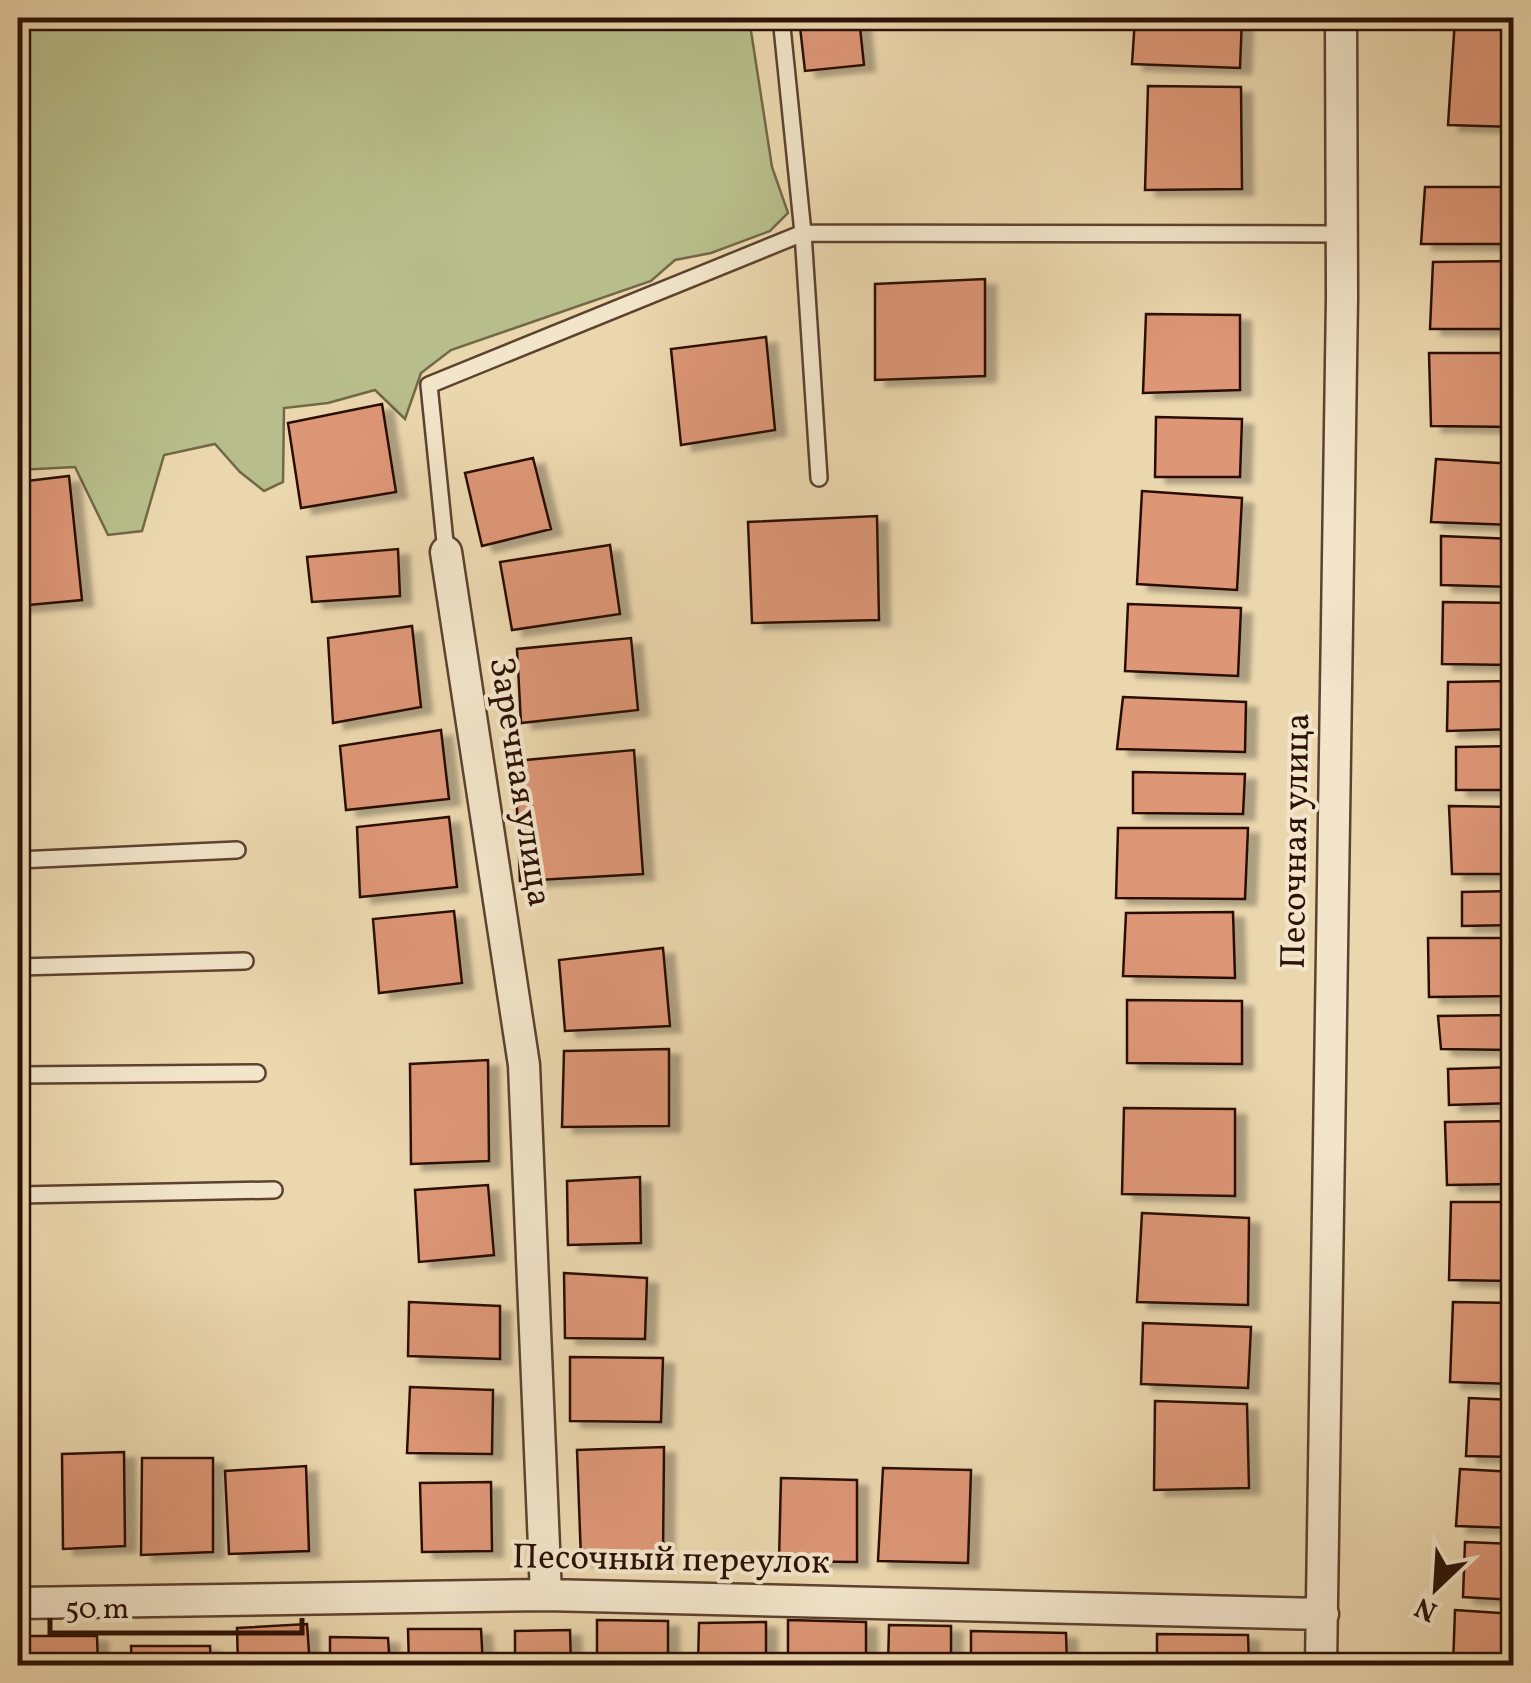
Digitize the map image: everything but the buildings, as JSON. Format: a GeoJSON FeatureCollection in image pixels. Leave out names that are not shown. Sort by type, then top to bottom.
{"type":"FeatureCollection","features":[{"type":"Feature","properties":{"kind":"street","name":"Песочная улица"},"geometry":{"type":"LineString","coordinates":[[1321,1666],[1342,234],[1340,18]]}},
{"type":"Feature","properties":{"kind":"street","name":"Заречная улица"},"geometry":{"type":"LineString","coordinates":[[446,552],[524,1065],[546,1595]]}},
{"type":"Feature","properties":{"kind":"street","name":"Песочный переулок"},"geometry":{"type":"LineString","coordinates":[[18,1603],[546,1595],[1323,1614]]}},
{"type":"Feature","properties":{"kind":"lane"},"geometry":{"type":"LineString","coordinates":[[782,27],[803,233],[819,478]]}},
{"type":"Feature","properties":{"kind":"lane"},"geometry":{"type":"LineString","coordinates":[[803,233],[1342,234]]}},
{"type":"Feature","properties":{"kind":"lane","name":"Заречная улица"},"geometry":{"type":"LineString","coordinates":[[446,552],[428,385],[803,233]]}},
{"type":"Feature","properties":{"kind":"lane"},"geometry":{"type":"LineString","coordinates":[[18,860],[237,850]]}},
{"type":"Feature","properties":{"kind":"lane"},"geometry":{"type":"LineString","coordinates":[[18,966],[245,960]]}},
{"type":"Feature","properties":{"kind":"lane"},"geometry":{"type":"LineString","coordinates":[[18,1074],[257,1073]]}},
{"type":"Feature","properties":{"kind":"lane"},"geometry":{"type":"LineString","coordinates":[[18,1195],[274,1190]]}},
{"type":"Feature","properties":{"kind":"green space"},"geometry":{"type":"Polygon","coordinates":[[[18,18],[749,18],[772,167],[788,213],[770,231],[711,253],[675,260],[651,281],[451,350],[421,373],[405,419],[375,390],[328,403],[284,408],[283,482],[264,491],[215,444],[164,455],[142,531],[108,535],[75,467],[18,470],[18,18]]]}}]}
